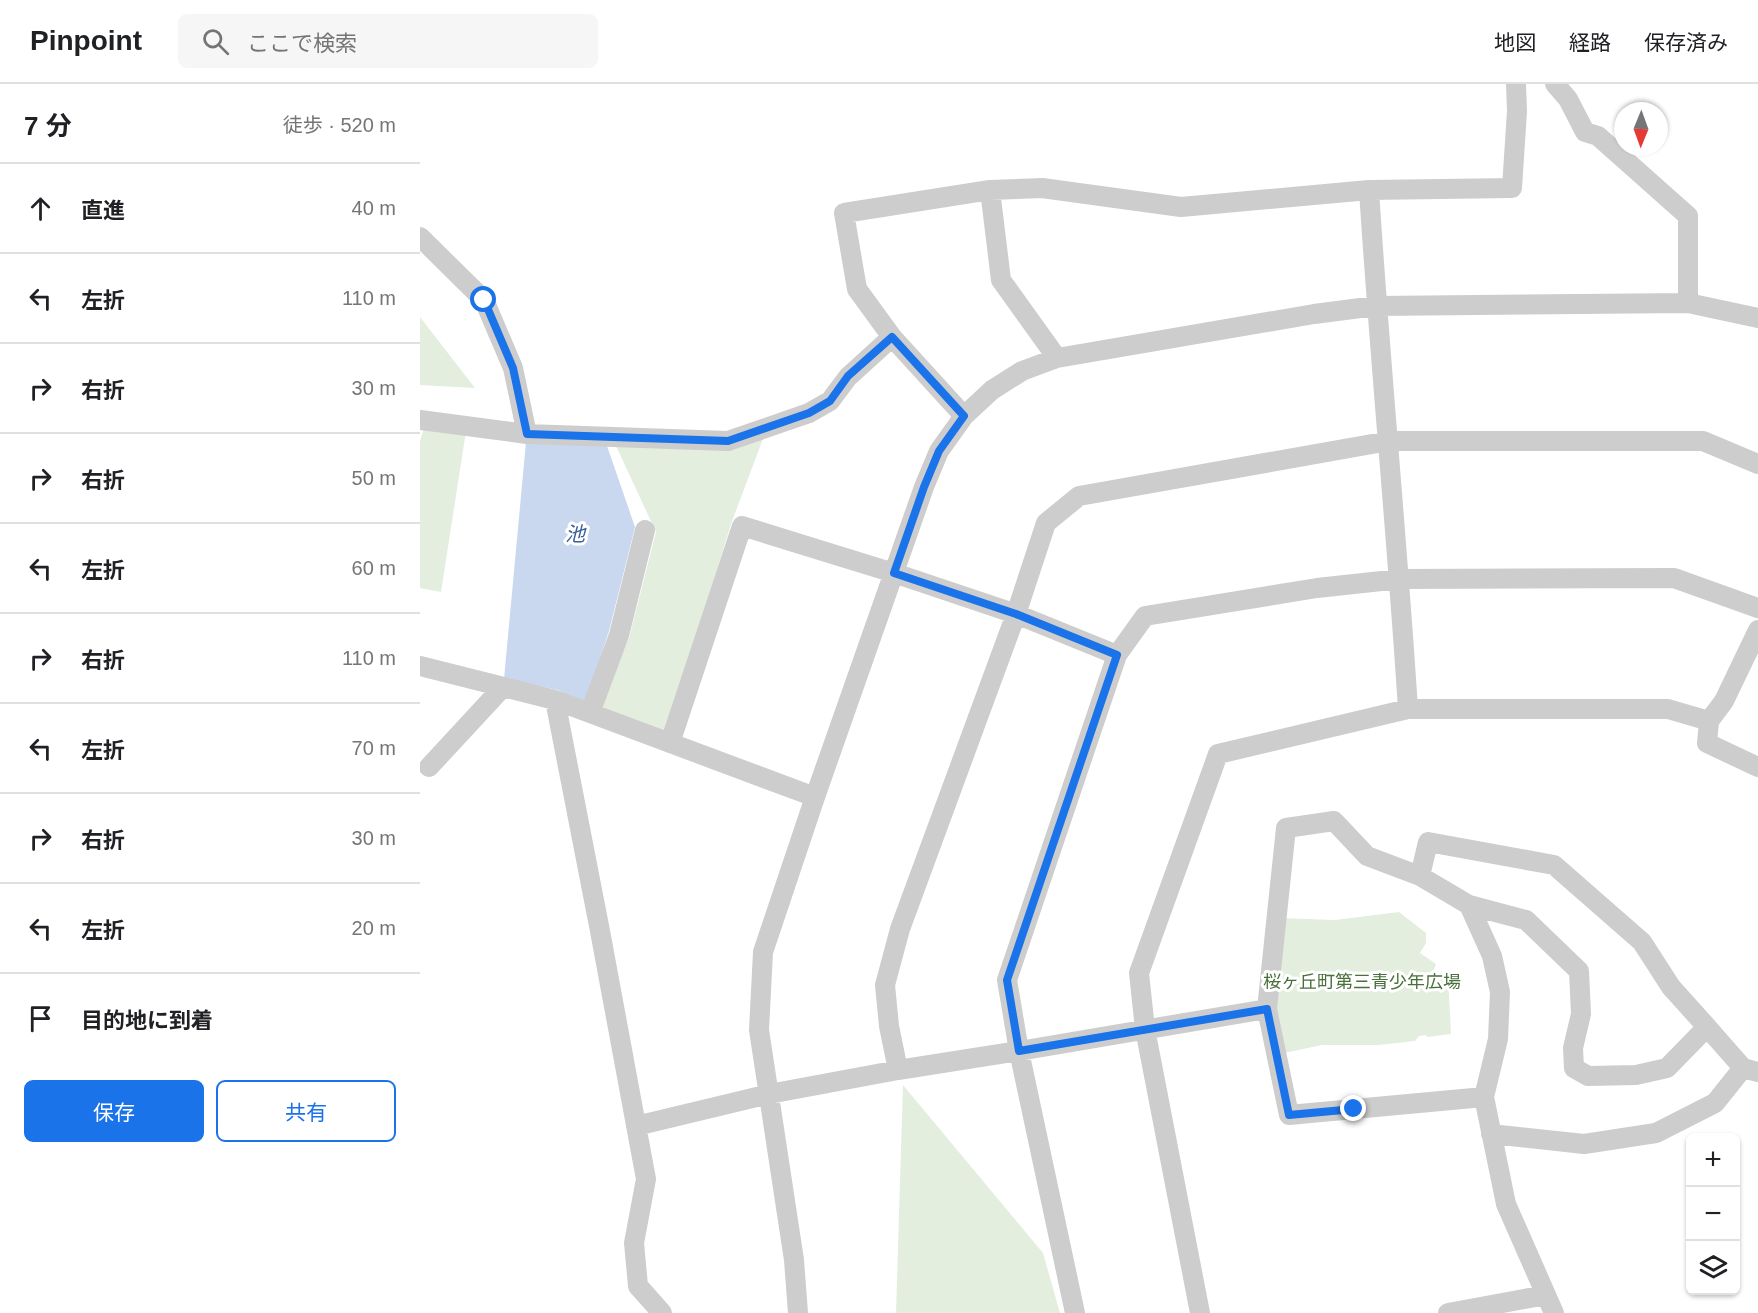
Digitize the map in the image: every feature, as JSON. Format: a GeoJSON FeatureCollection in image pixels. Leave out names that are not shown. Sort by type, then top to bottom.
{"type":"FeatureCollection","features":[{"type":"Feature","properties":{"kind":"street"},"geometry":{"type":"LineString","coordinates":[[964,416],[892,337],[857,289],[844,213],[990,190],[1042,188],[1181,207],[1370,190],[1512,188],[1518,111],[1516,84]]}},
{"type":"Feature","properties":{"kind":"street"},"geometry":{"type":"LineString","coordinates":[[1555,84],[1568,99],[1585,132],[1599,136],[1688,216],[1688,303]]}},
{"type":"Feature","properties":{"kind":"street"},"geometry":{"type":"LineString","coordinates":[[990,190],[1001,280],[1057,358]]}},
{"type":"Feature","properties":{"kind":"street"},"geometry":{"type":"LineString","coordinates":[[1370,190],[1376,306],[1400,579],[1408,710]]}},
{"type":"Feature","properties":{"kind":"street"},"geometry":{"type":"LineString","coordinates":[[420,237],[484,300],[513,368],[527,434]]}},
{"type":"Feature","properties":{"kind":"street"},"geometry":{"type":"LineString","coordinates":[[798,1313],[794,1260],[759,1030],[763,952],[924,487],[939,451],[964,416],[992,390],[1022,371],[1057,358],[1314,314],[1376,306],[1688,303],[1758,318]]}},
{"type":"Feature","properties":{"kind":"street"},"geometry":{"type":"LineString","coordinates":[[420,420],[527,434],[728,441],[809,413],[830,401],[848,376],[892,337]]}},
{"type":"Feature","properties":{"kind":"street"},"geometry":{"type":"LineString","coordinates":[[898,1070],[889,1026],[885,985],[900,929],[1016,614],[1046,523],[1079,496],[1389,441],[1703,441],[1758,464]]}},
{"type":"Feature","properties":{"kind":"street"},"geometry":{"type":"LineString","coordinates":[[670,743],[742,526],[1016,614],[1117,655]]}},
{"type":"Feature","properties":{"kind":"street"},"geometry":{"type":"LineString","coordinates":[[590,713],[619,635],[645,530]]}},
{"type":"Feature","properties":{"kind":"street"},"geometry":{"type":"LineString","coordinates":[[1075,1313],[1019,1051],[1007,980],[1117,655],[1145,616],[1317,588],[1400,579],[1674,578],[1758,608]]}},
{"type":"Feature","properties":{"kind":"street"},"geometry":{"type":"LineString","coordinates":[[1758,630],[1724,701],[1709,721],[1707,744],[1758,768]]}},
{"type":"Feature","properties":{"kind":"street"},"geometry":{"type":"LineString","coordinates":[[420,666],[555,700],[815,797]]}},
{"type":"Feature","properties":{"kind":"street"},"geometry":{"type":"LineString","coordinates":[[429,767],[503,687]]}},
{"type":"Feature","properties":{"kind":"street"},"geometry":{"type":"LineString","coordinates":[[555,700],[646,1179],[634,1244],[638,1286],[662,1313]]}},
{"type":"Feature","properties":{"kind":"street"},"geometry":{"type":"LineString","coordinates":[[1200,1313],[1145,1029],[1139,974],[1218,754],[1408,710],[1668,709],[1709,721]]}},
{"type":"Feature","properties":{"kind":"street"},"geometry":{"type":"LineString","coordinates":[[1484,1097],[1289,1115],[1267,1009],[1286,828],[1334,820],[1367,856],[1420,876],[1469,905],[1526,921],[1580,971],[1581,1014],[1573,1048],[1574,1068],[1587,1076],[1636,1075],[1667,1068],[1707,1027]]}},
{"type":"Feature","properties":{"kind":"street"},"geometry":{"type":"LineString","coordinates":[[1420,876],[1428,842],[1554,865],[1642,942],[1671,987],[1707,1027],[1751,1070],[1715,1103],[1656,1132],[1584,1144],[1491,1134]]}},
{"type":"Feature","properties":{"kind":"street"},"geometry":{"type":"LineString","coordinates":[[1448,1313],[1550,1304],[1506,1204],[1491,1134],[1484,1097],[1498,1039],[1500,992],[1492,956],[1469,905]]}},
{"type":"Feature","properties":{"kind":"street"},"geometry":{"type":"LineString","coordinates":[[636,1126],[769,1094],[898,1070],[1267,1009]]}},
{"type":"Feature","properties":{"kind":"green space"},"geometry":{"type":"Polygon","coordinates":[[[420,317],[475,388],[420,385],[420,317]]]}},
{"type":"Feature","properties":{"kind":"green space"},"geometry":{"type":"Polygon","coordinates":[[[425,425],[466,431],[441,592],[420,588],[420,441],[425,425]]]}},
{"type":"Feature","properties":{"kind":"green space"},"geometry":{"type":"Polygon","coordinates":[[[764,436],[731,524],[666,735],[599,709],[629,638],[656,532],[616,446],[764,436]]]}},
{"type":"Feature","properties":{"kind":"green space","name":"桜ヶ丘町第三青少年広場"},"geometry":{"type":"Polygon","coordinates":[[[1399,912],[1426,933],[1426,943],[1420,953],[1436,964],[1433,972],[1448,977],[1451,1034],[1419,1036],[1415,1041],[1378,1045],[1322,1045],[1284,1053],[1274,1005],[1279,918],[1335,920],[1399,912]]]}},
{"type":"Feature","properties":{"kind":"green space"},"geometry":{"type":"Polygon","coordinates":[[[903,1085],[1043,1253],[1060,1313],[896,1313],[903,1085]]]}},
{"type":"Feature","properties":{"kind":"water","name":"池"},"geometry":{"type":"Polygon","coordinates":[[[526,442],[606,443],[635,527],[609,631],[584,706],[558,690],[504,679],[526,442]]]}},
{"type":"Feature","properties":{"kind":"route"},"geometry":{"type":"LineString","coordinates":[[484,300],[513,368],[527,434],[728,441],[809,413],[830,401],[848,376],[892,337],[964,416],[939,451],[894,573],[1016,614],[1117,655],[1007,980],[1019,1051],[1267,1009],[1289,1115],[1354,1109]]}}]}
